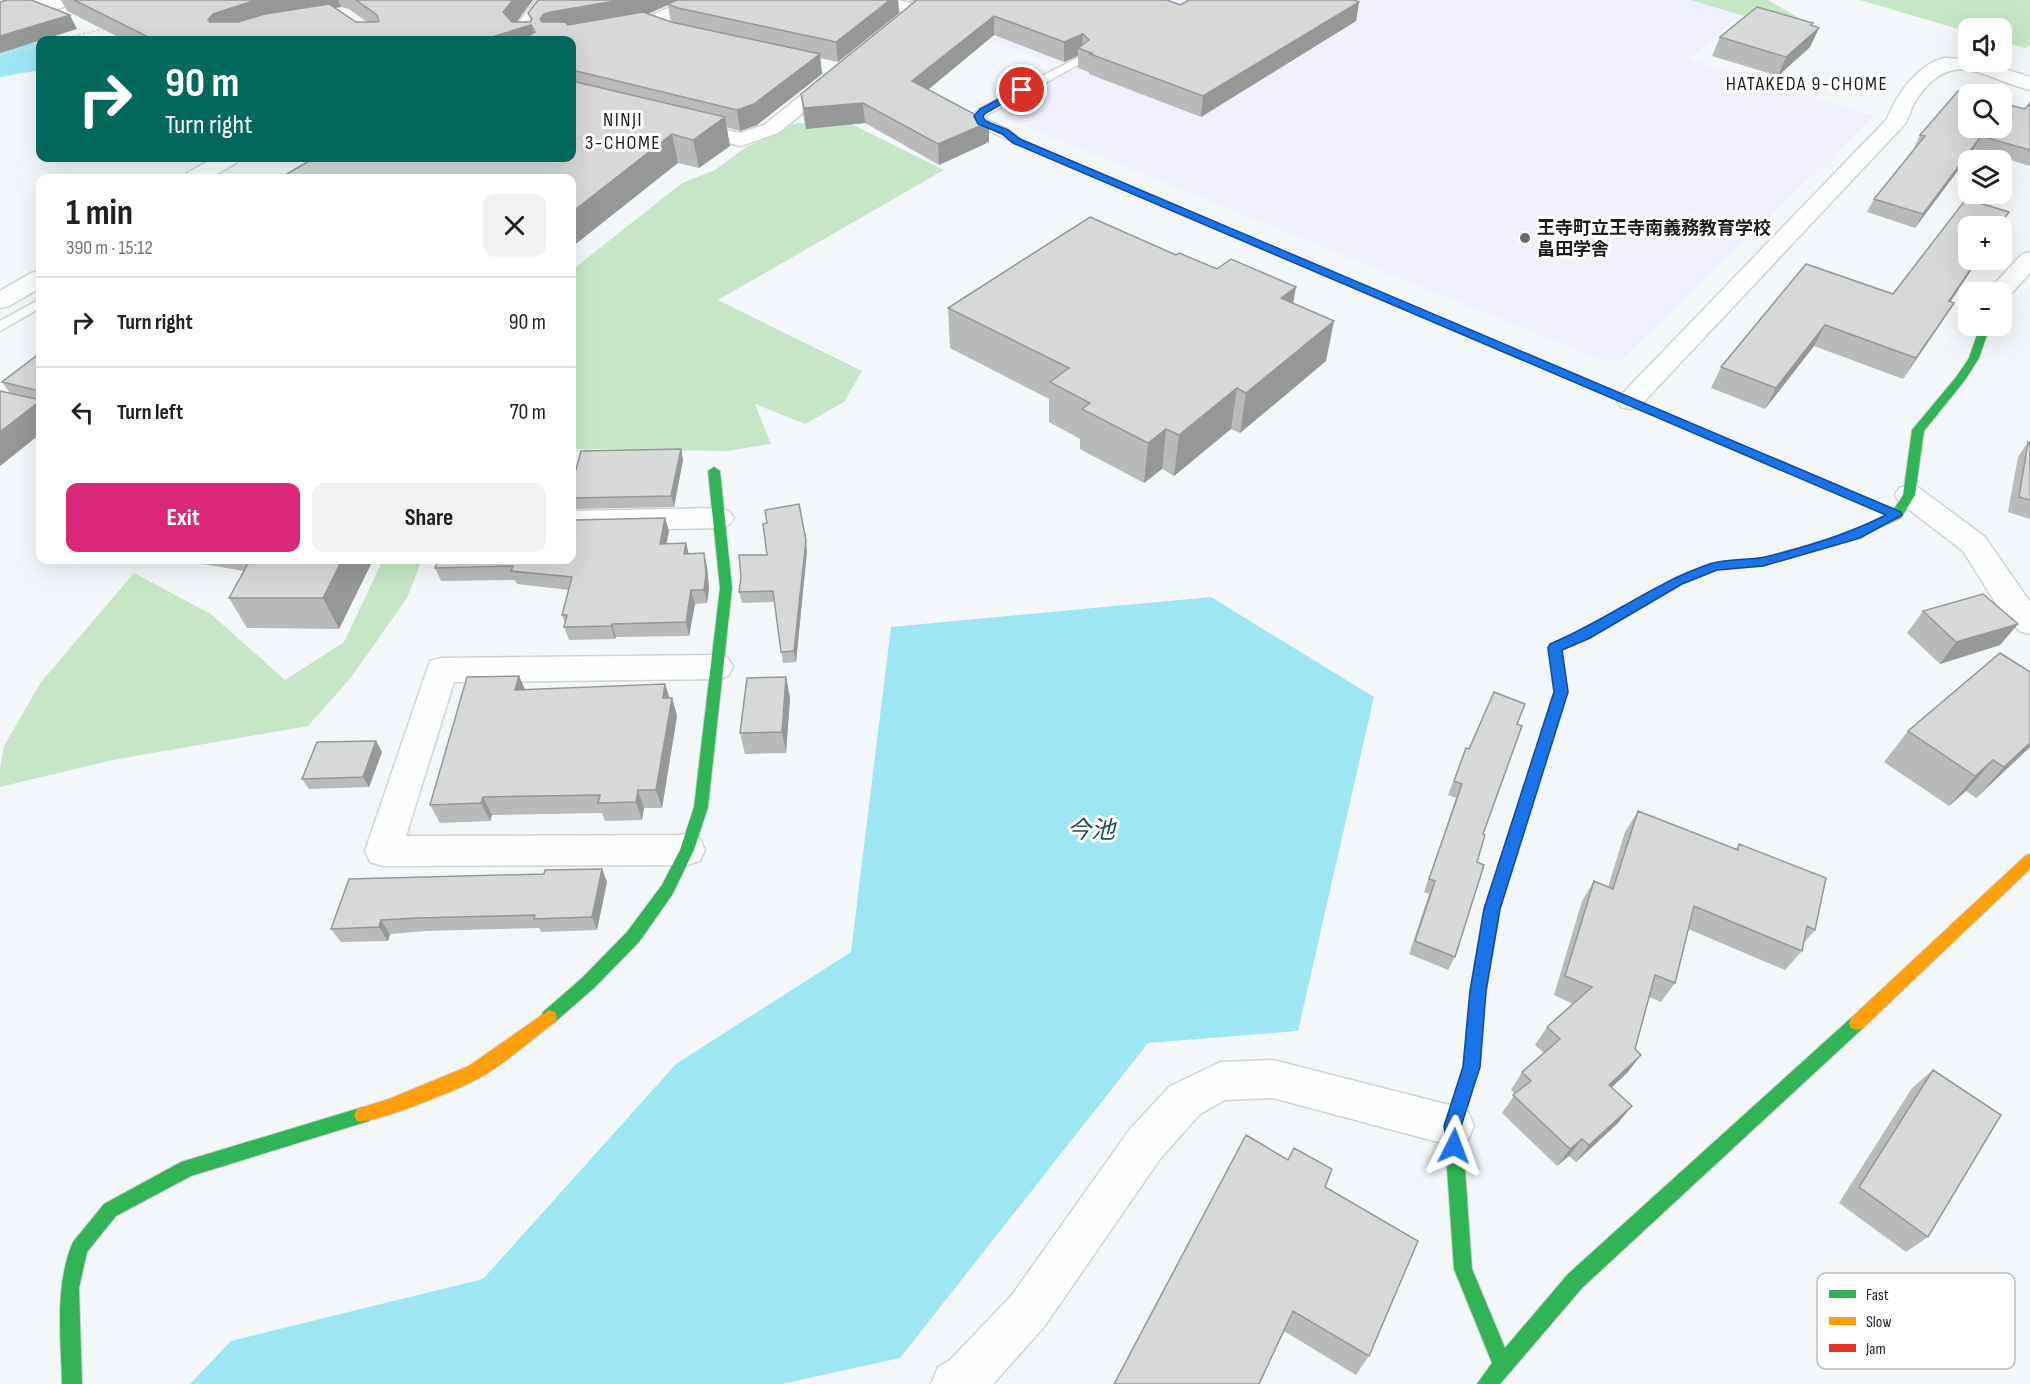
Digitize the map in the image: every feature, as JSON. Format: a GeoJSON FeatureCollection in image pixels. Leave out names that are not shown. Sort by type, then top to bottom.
{"type":"FeatureCollection","features":[{"type":"Feature","properties":{"kind":"street"},"geometry":{"type":"LineString","coordinates":[[34,1],[50,4],[63,0]]}},
{"type":"Feature","properties":{"kind":"street"},"geometry":{"type":"LineString","coordinates":[[520,0],[544,3]]}},
{"type":"Feature","properties":{"kind":"street"},"geometry":{"type":"LineString","coordinates":[[576,36],[648,23],[682,11],[700,0]]}},
{"type":"Feature","properties":{"kind":"street"},"geometry":{"type":"LineString","coordinates":[[872,0],[918,10],[876,44]]}},
{"type":"Feature","properties":{"kind":"street"},"geometry":{"type":"LineString","coordinates":[[524,36],[521,32],[544,3]]}},
{"type":"Feature","properties":{"kind":"street"},"geometry":{"type":"LineString","coordinates":[[648,23],[675,34]]}},
{"type":"Feature","properties":{"kind":"street"},"geometry":{"type":"LineString","coordinates":[[1630,401],[1897,121],[1906,99],[1932,72],[1942,64],[1956,64],[2026,77]]}},
{"type":"Feature","properties":{"kind":"street"},"geometry":{"type":"LineString","coordinates":[[662,121],[741,140],[771,129],[847,68],[821,66]]}},
{"type":"Feature","properties":{"kind":"street"},"geometry":{"type":"LineString","coordinates":[[1017,141],[1630,401],[1903,505],[1974,543],[2008,597],[2030,623]]}},
{"type":"Feature","properties":{"kind":"street"},"geometry":{"type":"LineString","coordinates":[[202,174],[221,162]]}},
{"type":"Feature","properties":{"kind":"street"},"geometry":{"type":"LineString","coordinates":[[2008,282],[2030,259]]}},
{"type":"Feature","properties":{"kind":"street"},"geometry":{"type":"LineString","coordinates":[[0,301],[36,280]]}},
{"type":"Feature","properties":{"kind":"street"},"geometry":{"type":"LineString","coordinates":[[1502,1364],[1463,1269],[1453,1126],[1471,1067],[1478,991],[1492,909],[1561,692],[1555,648],[1585,635],[1678,580],[1715,566],[1763,562],[1856,535],[1903,505],[1918,430],[1974,358],[1981,336]]}},
{"type":"Feature","properties":{"kind":"street"},"geometry":{"type":"LineString","coordinates":[[72,1384],[70,1288],[72,1278],[79,1248],[110,1210],[187,1168],[390,1107],[475,1072],[541,1024],[588,984],[633,937],[667,890],[687,849],[702,807],[726,588],[714,471]]}},
{"type":"Feature","properties":{"kind":"street"},"geometry":{"type":"LineString","coordinates":[[576,521],[719,518]]}},
{"type":"Feature","properties":{"kind":"street"},"geometry":{"type":"LineString","coordinates":[[687,849],[383,851],[442,670],[717,667]]}},
{"type":"Feature","properties":{"kind":"street"},"geometry":{"type":"LineString","coordinates":[[1487,1384],[1575,1281],[1896,988],[2030,860]]}},
{"type":"Feature","properties":{"kind":"street"},"geometry":{"type":"LineString","coordinates":[[955,1384],[967,1377],[1028,1311],[1145,1144],[1185,1100],[1221,1081],[1273,1079],[1453,1126]]}},
{"type":"Feature","properties":{"kind":"lane"},"geometry":{"type":"LineString","coordinates":[[1017,141],[1005,132],[981,122],[979,116],[983,111],[1081,59]]}},
{"type":"Feature","properties":{"kind":"lane"},"geometry":{"type":"LineString","coordinates":[[0,327],[36,305]]}},
{"type":"Feature","properties":{"kind":"path"},"geometry":{"type":"LineString","coordinates":[[75,36],[113,27]]}},
{"type":"Feature","properties":{"kind":"path"},"geometry":{"type":"LineString","coordinates":[[0,55],[36,46]]}},
{"type":"Feature","properties":{"kind":"shaded area","name":"王寺町立王寺南義務教育学校 畠田学舎"},"geometry":{"type":"Polygon","coordinates":[[[1076,0],[1690,0],[1740,15],[1688,59],[1874,116],[1620,361],[1604,361],[975,106],[1056,64],[989,41],[1076,0]]]}},
{"type":"Feature","properties":{"kind":"green space"},"geometry":{"type":"Polygon","coordinates":[[[1690,0],[1768,0],[1806,22],[1791,30],[1690,0]]]}},
{"type":"Feature","properties":{"kind":"green space"},"geometry":{"type":"Polygon","coordinates":[[[1860,0],[2030,0],[2030,45],[2025,48],[2012,44],[2012,18],[1958,18],[1958,29],[1860,0]]]}},
{"type":"Feature","properties":{"kind":"green space"},"geometry":{"type":"Polygon","coordinates":[[[841,119],[944,170],[718,300],[862,371],[844,402],[805,424],[755,404],[771,444],[727,451],[576,449],[576,267],[682,183],[715,170],[746,147],[777,134],[791,124],[841,119]]]}},
{"type":"Feature","properties":{"kind":"green space"},"geometry":{"type":"Polygon","coordinates":[[[381,564],[420,564],[407,598],[350,679],[308,726],[113,760],[0,787],[0,768],[4,746],[41,682],[134,573],[211,614],[285,680],[344,642],[381,564]]]}},
{"type":"Feature","properties":{"kind":"water","name":"今池"},"geometry":{"type":"Polygon","coordinates":[[[1211,597],[1374,697],[1298,1031],[1148,1043],[900,1358],[782,1384],[190,1384],[231,1341],[483,1279],[676,1064],[851,952],[891,627],[1211,597]]]}},
{"type":"Feature","properties":{"kind":"building"},"geometry":{"type":"Polygon","coordinates":[[[31,0],[70,15],[0,36],[0,2],[31,0]]]}},
{"type":"Feature","properties":{"kind":"building"},"geometry":{"type":"Polygon","coordinates":[[[74,0],[256,0],[213,14],[208,20],[210,22],[238,22],[265,14],[329,4],[356,22],[377,22],[379,21],[377,15],[356,0],[513,0],[503,12],[512,22],[530,22],[532,19],[528,13],[538,0],[621,0],[551,12],[544,14],[540,19],[542,22],[565,22],[568,25],[643,12],[671,22],[820,54],[754,104],[737,110],[576,71],[576,36],[528,36],[535,32],[531,25],[495,36],[146,36],[74,0]]]}},
{"type":"Feature","properties":{"kind":"building"},"geometry":{"type":"Polygon","coordinates":[[[677,0],[890,0],[836,42],[668,4],[677,0]]]}},
{"type":"Feature","properties":{"kind":"building"},"geometry":{"type":"Polygon","coordinates":[[[917,0],[1167,0],[1180,5],[1189,0],[1354,0],[1359,2],[1203,96],[1078,48],[1089,40],[1083,34],[1064,42],[994,16],[912,81],[989,122],[938,144],[863,103],[804,108],[801,94],[917,0]]]}},
{"type":"Feature","properties":{"kind":"building"},"geometry":{"type":"Polygon","coordinates":[[[1757,7],[1813,23],[1811,25],[1819,28],[1786,57],[1720,37],[1757,7]]]}},
{"type":"Feature","properties":{"kind":"building"},"geometry":{"type":"Polygon","coordinates":[[[576,82],[725,117],[693,140],[672,134],[576,209],[576,174],[287,174],[307,162],[576,162],[576,82]]]}},
{"type":"Feature","properties":{"kind":"building"},"geometry":{"type":"Polygon","coordinates":[[[1958,91],[1958,138],[1980,138],[1971,150],[1958,150],[1958,167],[1923,214],[1874,199],[1925,136],[1920,135],[1958,91]]]}},
{"type":"Feature","properties":{"kind":"building"},"geometry":{"type":"Polygon","coordinates":[[[2030,103],[2030,150],[1988,138],[2012,138],[2012,106],[2025,109],[2030,103]]]}},
{"type":"Feature","properties":{"kind":"building"},"geometry":{"type":"Polygon","coordinates":[[[1962,204],[1983,204],[2009,212],[2006,216],[1958,216],[1958,270],[1970,270],[1962,282],[1958,282],[1958,288],[1949,301],[1954,303],[1916,358],[1825,325],[1776,388],[1721,367],[1806,264],[1893,294],[1962,204]]]}},
{"type":"Feature","properties":{"kind":"building"},"geometry":{"type":"Polygon","coordinates":[[[1090,217],[1176,255],[1179,253],[1217,269],[1231,259],[1296,287],[1281,298],[1334,321],[1246,393],[1237,388],[1179,435],[1166,429],[1148,443],[1082,409],[1090,403],[1050,382],[1069,368],[948,308],[1090,217]]]}},
{"type":"Feature","properties":{"kind":"building"},"geometry":{"type":"Polygon","coordinates":[[[36,356],[36,390],[2,382],[36,356]]]}},
{"type":"Feature","properties":{"kind":"building"},"geometry":{"type":"Polygon","coordinates":[[[0,391],[36,399],[36,404],[0,432],[0,391]]]}},
{"type":"Feature","properties":{"kind":"building"},"geometry":{"type":"Polygon","coordinates":[[[2028,442],[2030,443],[2030,500],[2019,497],[2028,442]]]}},
{"type":"Feature","properties":{"kind":"building"},"geometry":{"type":"Polygon","coordinates":[[[681,449],[671,496],[576,498],[576,469],[581,451],[681,449]]]}},
{"type":"Feature","properties":{"kind":"building"},"geometry":{"type":"Polygon","coordinates":[[[799,504],[806,540],[794,651],[781,652],[773,591],[739,592],[741,577],[739,555],[767,555],[763,524],[767,523],[765,510],[799,504]]]}},
{"type":"Feature","properties":{"kind":"building"},"geometry":{"type":"Polygon","coordinates":[[[665,518],[660,544],[686,543],[684,554],[704,553],[706,574],[704,590],[691,590],[686,622],[564,627],[567,615],[562,615],[572,577],[511,571],[513,566],[435,568],[436,564],[576,564],[576,520],[665,518]]]}},
{"type":"Feature","properties":{"kind":"building"},"geometry":{"type":"Polygon","coordinates":[[[248,564],[340,564],[323,598],[229,598],[248,564]]]}},
{"type":"Feature","properties":{"kind":"building"},"geometry":{"type":"Polygon","coordinates":[[[1983,594],[2018,624],[1956,642],[1923,611],[1983,594]]]}},
{"type":"Feature","properties":{"kind":"building"},"geometry":{"type":"Polygon","coordinates":[[[2000,653],[2030,672],[2030,743],[2004,767],[1993,760],[1975,776],[1908,731],[2000,653]]]}},
{"type":"Feature","properties":{"kind":"building"},"geometry":{"type":"Polygon","coordinates":[[[519,676],[515,690],[665,684],[663,698],[672,698],[656,790],[638,790],[636,802],[598,803],[600,795],[483,797],[481,803],[430,805],[467,677],[519,676]]]}},
{"type":"Feature","properties":{"kind":"building"},"geometry":{"type":"Polygon","coordinates":[[[786,677],[782,732],[740,733],[747,678],[786,677]]]}},
{"type":"Feature","properties":{"kind":"building"},"geometry":{"type":"Polygon","coordinates":[[[1494,692],[1525,704],[1517,724],[1522,726],[1483,834],[1485,835],[1477,862],[1484,865],[1455,957],[1415,941],[1435,881],[1429,879],[1462,784],[1454,781],[1466,748],[1469,749],[1494,692]]]}},
{"type":"Feature","properties":{"kind":"building"},"geometry":{"type":"Polygon","coordinates":[[[376,741],[363,777],[302,779],[317,742],[376,741]]]}},
{"type":"Feature","properties":{"kind":"building"},"geometry":{"type":"Polygon","coordinates":[[[1638,811],[1738,850],[1739,844],[1826,878],[1815,930],[1807,926],[1802,951],[1694,906],[1675,983],[1655,975],[1635,1049],[1641,1055],[1609,1085],[1632,1106],[1589,1145],[1582,1139],[1570,1149],[1513,1095],[1531,1081],[1522,1072],[1560,1039],[1547,1027],[1592,987],[1565,976],[1594,881],[1613,889],[1638,811]]]}},
{"type":"Feature","properties":{"kind":"building"},"geometry":{"type":"Polygon","coordinates":[[[602,869],[592,917],[534,919],[535,915],[418,918],[381,920],[379,927],[331,929],[349,879],[544,874],[545,870],[602,869]]]}},
{"type":"Feature","properties":{"kind":"building"},"geometry":{"type":"Polygon","coordinates":[[[1933,1070],[2001,1115],[1928,1237],[1859,1187],[1933,1070]]]}},
{"type":"Feature","properties":{"kind":"building"},"geometry":{"type":"Polygon","coordinates":[[[1246,1135],[1288,1160],[1294,1148],[1332,1169],[1325,1187],[1418,1241],[1369,1356],[1293,1311],[1259,1384],[1114,1384],[1246,1135]]]}},
{"type":"Feature","properties":{"kind":"waterway"},"geometry":{"type":"LineString","coordinates":[[0,63],[36,57]]}},
{"type":"Feature","properties":{"kind":"traffic: fast"},"geometry":{"type":"LineString","coordinates":[[1855,535],[1897,515],[1909,495],[1918,430],[1961,378],[1974,358],[1982,336]]}},
{"type":"Feature","properties":{"kind":"traffic: fast"},"geometry":{"type":"LineString","coordinates":[[1654,412],[1897,515]]}},
{"type":"Feature","properties":{"kind":"traffic: fast"},"geometry":{"type":"LineString","coordinates":[[549,1017],[588,983],[633,937],[667,890],[687,850],[701,807],[726,588],[714,471]]}},
{"type":"Feature","properties":{"kind":"traffic: fast"},"geometry":{"type":"LineString","coordinates":[[1502,1364],[1463,1269],[1453,1126],[1471,1067],[1478,991],[1492,909],[1558,701]]}},
{"type":"Feature","properties":{"kind":"traffic: fast"},"geometry":{"type":"LineString","coordinates":[[1487,1384],[1575,1281],[1857,1023]]}},
{"type":"Feature","properties":{"kind":"traffic: fast"},"geometry":{"type":"LineString","coordinates":[[72,1384],[70,1288],[79,1248],[110,1210],[187,1168],[363,1115]]}},
{"type":"Feature","properties":{"kind":"traffic: slow"},"geometry":{"type":"LineString","coordinates":[[1172,207],[1422,313]]}},
{"type":"Feature","properties":{"kind":"traffic: slow"},"geometry":{"type":"LineString","coordinates":[[1558,701],[1561,692],[1555,648],[1585,635],[1678,581],[1715,566],[1763,562],[1855,535]]}},
{"type":"Feature","properties":{"kind":"traffic: slow"},"geometry":{"type":"LineString","coordinates":[[1857,1023],[2030,860]]}},
{"type":"Feature","properties":{"kind":"traffic: slow"},"geometry":{"type":"LineString","coordinates":[[363,1115],[390,1107],[475,1072],[549,1017]]}},
{"type":"Feature","properties":{"kind":"traffic: jam"},"geometry":{"type":"LineString","coordinates":[[1016,141],[1172,207]]}},
{"type":"Feature","properties":{"kind":"traffic: jam"},"geometry":{"type":"LineString","coordinates":[[1422,313],[1654,412]]}},
{"type":"Feature","properties":{"kind":"place","name":"王寺町立王寺南義務教育学校 畠田学舎"},"geometry":{"type":"Point","coordinates":[1525,238]}},
{"type":"Feature","properties":{"kind":"district","name":"HATAKEDA 9-CHOME"},"geometry":{"type":"Point","coordinates":[1807,83]}},
{"type":"Feature","properties":{"kind":"district","name":"NINJI 3-CHOME"},"geometry":{"type":"Point","coordinates":[623,130]}},
{"type":"Feature","properties":{"kind":"route"},"geometry":{"type":"LineString","coordinates":[[1022,90],[983,111],[979,116],[981,122],[1005,132],[1017,141],[1896,515],[1856,535],[1763,562],[1715,566],[1678,580],[1585,635],[1555,648],[1561,692],[1492,909],[1478,991],[1471,1067],[1453,1126],[1454,1146]]}}]}
